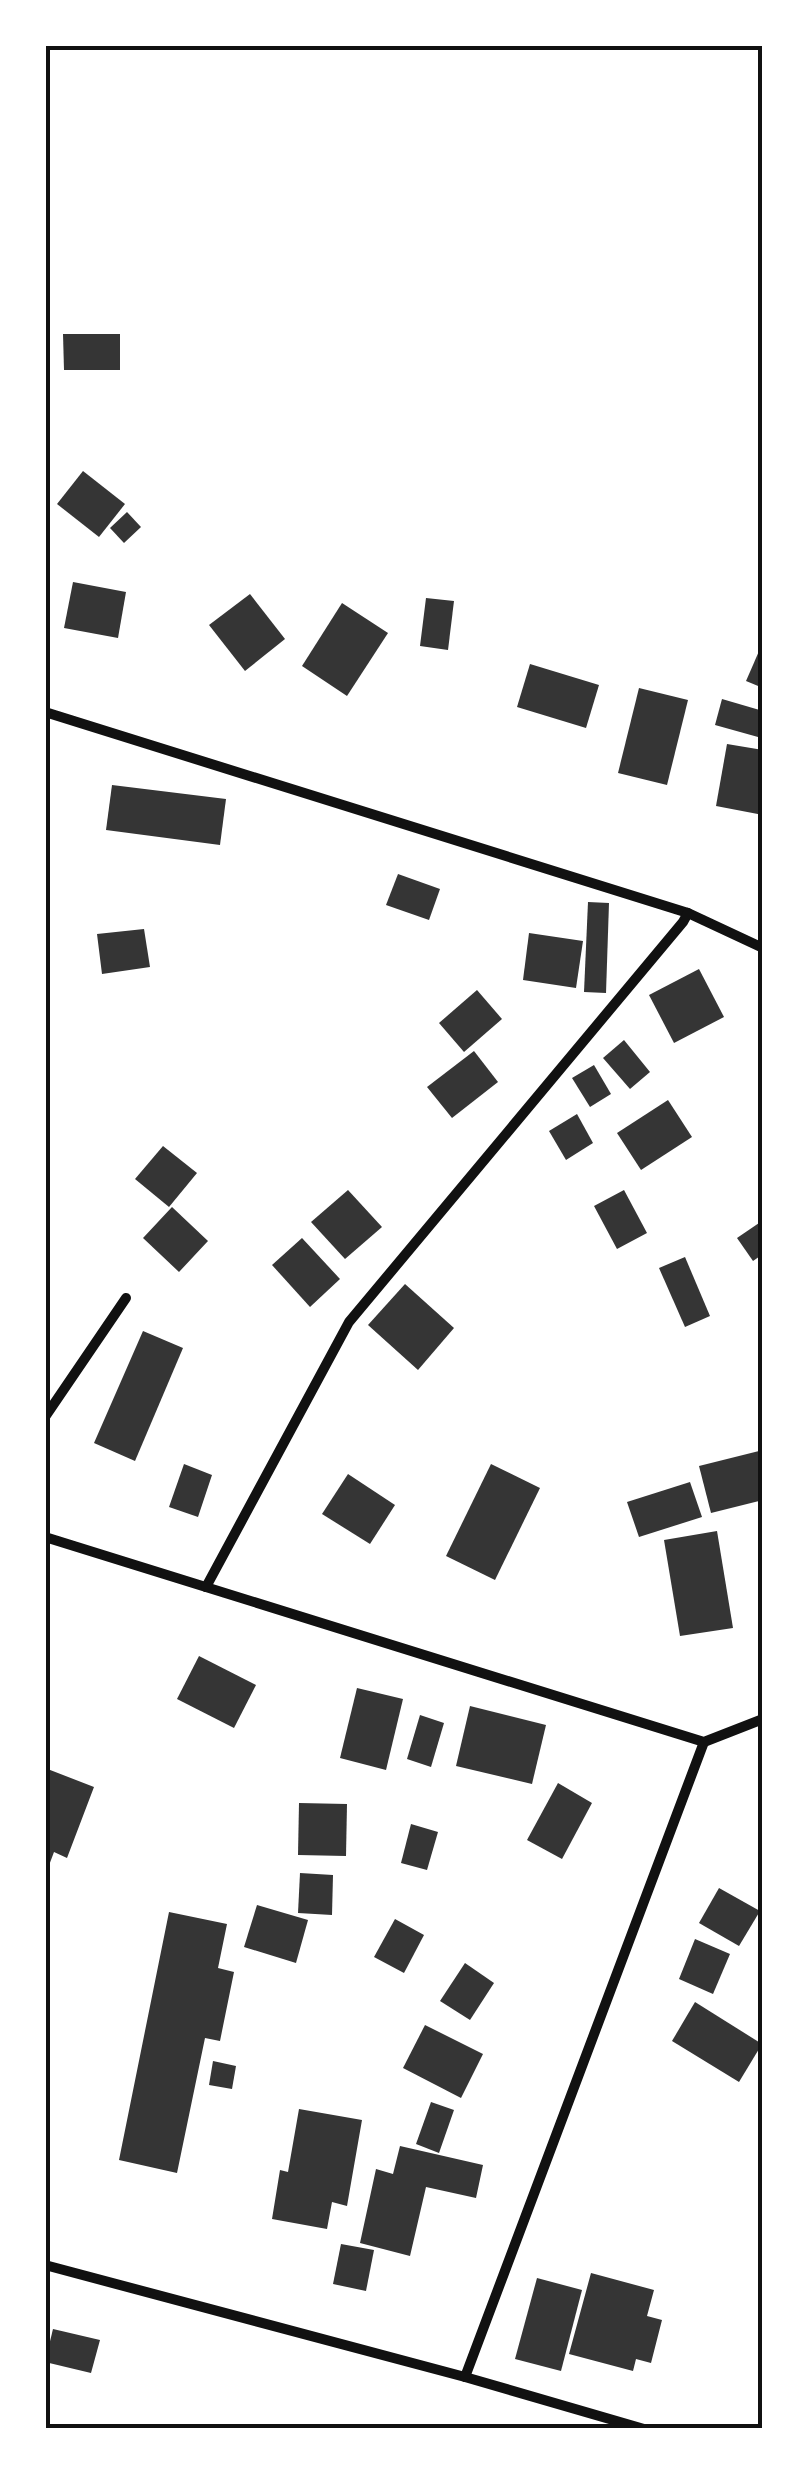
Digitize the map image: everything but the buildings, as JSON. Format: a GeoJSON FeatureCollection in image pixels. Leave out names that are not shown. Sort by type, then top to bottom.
{"type":"FeatureCollection","features":[{"type":"Feature","properties":{"kind":"street"},"geometry":{"type":"LineString","coordinates":[[45,712],[688,913],[763,948]]}},
{"type":"Feature","properties":{"kind":"street"},"geometry":{"type":"LineString","coordinates":[[206,1587],[349,1322],[688,913]]}},
{"type":"Feature","properties":{"kind":"street"},"geometry":{"type":"LineString","coordinates":[[45,1417],[126,1298]]}},
{"type":"Feature","properties":{"kind":"street"},"geometry":{"type":"LineString","coordinates":[[45,1537],[704,1742],[763,1719]]}},
{"type":"Feature","properties":{"kind":"street"},"geometry":{"type":"LineString","coordinates":[[465,2376],[704,1742]]}},
{"type":"Feature","properties":{"kind":"street"},"geometry":{"type":"LineString","coordinates":[[45,2264],[465,2376],[644,2429]]}}]}
